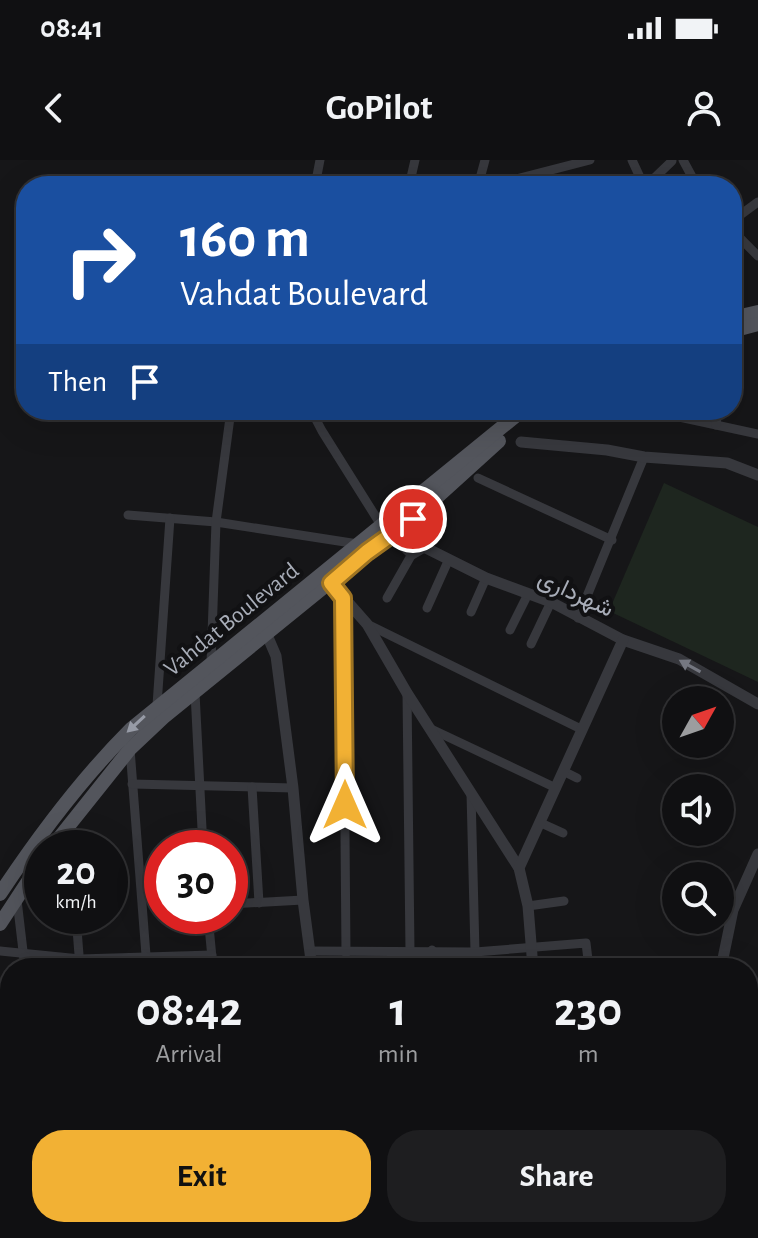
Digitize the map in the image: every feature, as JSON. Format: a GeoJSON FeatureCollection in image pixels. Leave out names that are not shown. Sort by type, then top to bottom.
{"type":"FeatureCollection","features":[{"type":"Feature","properties":{"kind":"main road","name":"Vahdat Boulevard"},"geometry":{"type":"LineString","coordinates":[[65,830],[130,749],[367,552],[387,530],[512,420]]}},
{"type":"Feature","properties":{"kind":"main road","name":"Vahdat Boulevard"},"geometry":{"type":"LineString","coordinates":[[0,894],[40,835],[103,757],[157,705],[358,544],[413,519],[525,420]]}},
{"type":"Feature","properties":{"kind":"main road"},"geometry":{"type":"LineString","coordinates":[[0,924],[24,888]]}},
{"type":"Feature","properties":{"kind":"street"},"geometry":{"type":"LineString","coordinates":[[528,176],[590,160]]}},
{"type":"Feature","properties":{"kind":"street"},"geometry":{"type":"LineString","coordinates":[[658,176],[678,161]]}},
{"type":"Feature","properties":{"kind":"street"},"geometry":{"type":"LineString","coordinates":[[211,663],[216,522],[230,420]]}},
{"type":"Feature","properties":{"kind":"street"},"geometry":{"type":"LineString","coordinates":[[316,420],[387,530],[412,554]]}},
{"type":"Feature","properties":{"kind":"street"},"geometry":{"type":"LineString","coordinates":[[693,420],[758,434]]}},
{"type":"Feature","properties":{"kind":"street"},"geometry":{"type":"LineString","coordinates":[[716,425],[717,420]]}},
{"type":"Feature","properties":{"kind":"street"},"geometry":{"type":"LineString","coordinates":[[521,442],[607,450],[644,457],[727,463],[758,475]]}},
{"type":"Feature","properties":{"kind":"street"},"geometry":{"type":"LineString","coordinates":[[578,618],[644,457]]}},
{"type":"Feature","properties":{"kind":"street"},"geometry":{"type":"LineString","coordinates":[[478,478],[612,540]]}},
{"type":"Feature","properties":{"kind":"street"},"geometry":{"type":"LineString","coordinates":[[128,515],[216,522],[358,544]]}},
{"type":"Feature","properties":{"kind":"street"},"geometry":{"type":"LineString","coordinates":[[157,705],[170,518]]}},
{"type":"Feature","properties":{"kind":"street"},"geometry":{"type":"LineString","coordinates":[[413,519],[410,531],[414,542],[424,547]]}},
{"type":"Feature","properties":{"kind":"street"},"geometry":{"type":"LineString","coordinates":[[387,598],[412,554],[424,547]]}},
{"type":"Feature","properties":{"kind":"street","name":"شهرداری"},"geometry":{"type":"LineString","coordinates":[[424,547],[486,578],[551,602],[623,640],[679,659],[758,704]]}},
{"type":"Feature","properties":{"kind":"street"},"geometry":{"type":"LineString","coordinates":[[427,608],[449,559]]}},
{"type":"Feature","properties":{"kind":"street"},"geometry":{"type":"LineString","coordinates":[[471,612],[486,578]]}},
{"type":"Feature","properties":{"kind":"street"},"geometry":{"type":"LineString","coordinates":[[331,583],[367,624],[407,693],[519,868],[528,906],[533,958]]}},
{"type":"Feature","properties":{"kind":"street"},"geometry":{"type":"LineString","coordinates":[[510,630],[528,594]]}},
{"type":"Feature","properties":{"kind":"street"},"geometry":{"type":"LineString","coordinates":[[343,598],[346,953]]}},
{"type":"Feature","properties":{"kind":"street"},"geometry":{"type":"LineString","coordinates":[[531,644],[551,602]]}},
{"type":"Feature","properties":{"kind":"street"},"geometry":{"type":"LineString","coordinates":[[367,624],[581,729]]}},
{"type":"Feature","properties":{"kind":"street"},"geometry":{"type":"LineString","coordinates":[[267,635],[276,656],[311,958]]}},
{"type":"Feature","properties":{"kind":"street"},"geometry":{"type":"LineString","coordinates":[[519,868],[623,640]]}},
{"type":"Feature","properties":{"kind":"street"},"geometry":{"type":"LineString","coordinates":[[195,693],[202,830]]}},
{"type":"Feature","properties":{"kind":"street"},"geometry":{"type":"LineString","coordinates":[[407,693],[410,951]]}},
{"type":"Feature","properties":{"kind":"street"},"geometry":{"type":"LineString","coordinates":[[429,728],[556,788]]}},
{"type":"Feature","properties":{"kind":"street"},"geometry":{"type":"LineString","coordinates":[[130,749],[147,958]]}},
{"type":"Feature","properties":{"kind":"street"},"geometry":{"type":"LineString","coordinates":[[563,771],[577,778]]}},
{"type":"Feature","properties":{"kind":"street"},"geometry":{"type":"LineString","coordinates":[[132,784],[293,788]]}},
{"type":"Feature","properties":{"kind":"street"},"geometry":{"type":"LineString","coordinates":[[252,787],[259,903]]}},
{"type":"Feature","properties":{"kind":"street"},"geometry":{"type":"LineString","coordinates":[[471,793],[475,952]]}},
{"type":"Feature","properties":{"kind":"street"},"geometry":{"type":"LineString","coordinates":[[541,823],[563,833]]}},
{"type":"Feature","properties":{"kind":"street"},"geometry":{"type":"LineString","coordinates":[[723,958],[733,910],[758,854]]}},
{"type":"Feature","properties":{"kind":"street"},"geometry":{"type":"LineString","coordinates":[[19,896],[24,958]]}},
{"type":"Feature","properties":{"kind":"street"},"geometry":{"type":"LineString","coordinates":[[248,903],[303,900]]}},
{"type":"Feature","properties":{"kind":"street"},"geometry":{"type":"LineString","coordinates":[[528,906],[564,901]]}},
{"type":"Feature","properties":{"kind":"street"},"geometry":{"type":"LineString","coordinates":[[78,934],[80,958]]}},
{"type":"Feature","properties":{"kind":"street"},"geometry":{"type":"LineString","coordinates":[[210,934],[212,958]]}},
{"type":"Feature","properties":{"kind":"street"},"geometry":{"type":"LineString","coordinates":[[310,951],[475,952],[586,943],[588,958]]}},
{"type":"Feature","properties":{"kind":"street"},"geometry":{"type":"LineString","coordinates":[[432,950],[433,958]]}},
{"type":"Feature","properties":{"kind":"street"},"geometry":{"type":"LineString","coordinates":[[0,951],[55,958]]}},
{"type":"Feature","properties":{"kind":"street"},"geometry":{"type":"LineString","coordinates":[[188,958],[212,955]]}},
{"type":"Feature","properties":{"kind":"shaded area"},"geometry":{"type":"Polygon","coordinates":[[[664,483],[758,527],[758,682],[609,611],[664,483]]]}},
{"type":"Feature","properties":{"kind":"route"},"geometry":{"type":"LineString","coordinates":[[345,805],[343,598],[331,583],[413,519]]}}]}
